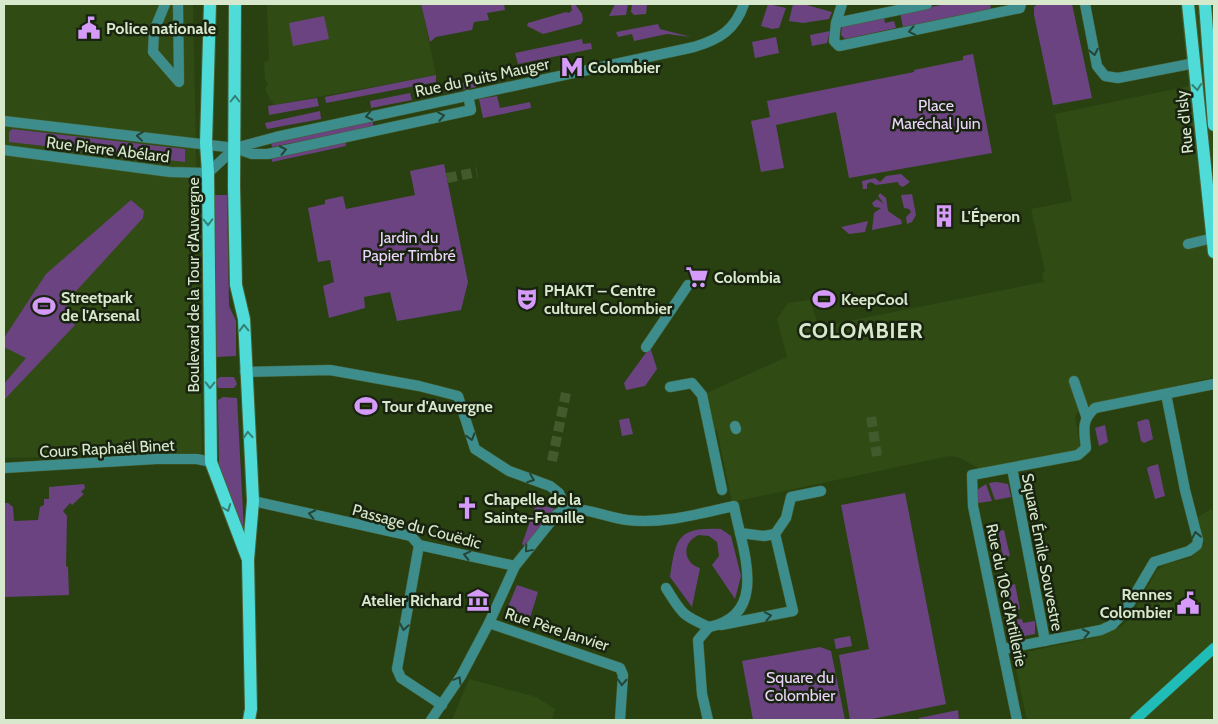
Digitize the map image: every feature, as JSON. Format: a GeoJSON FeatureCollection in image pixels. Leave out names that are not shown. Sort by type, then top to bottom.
{"type":"FeatureCollection","features":[{"type":"Feature","properties":{"kind":"main road","name":"Boulevard de la Tour d'Auvergne"},"geometry":{"type":"LineString","coordinates":[[210,4],[206,143],[208,174],[211,462],[248,560]]}},
{"type":"Feature","properties":{"kind":"main road","name":"Boulevard de la Tour d'Auvergne"},"geometry":{"type":"LineString","coordinates":[[235,4],[236,285],[244,319],[253,501],[248,560],[252,717]]}},
{"type":"Feature","properties":{"kind":"main road","name":"Rue d'Isly"},"geometry":{"type":"LineString","coordinates":[[1188,4],[1214,242]]}},
{"type":"Feature","properties":{"kind":"main road","name":"Rue d'Isly"},"geometry":{"type":"LineString","coordinates":[[1205,4],[1214,125]]}},
{"type":"Feature","properties":{"kind":"main road"},"geometry":{"type":"LineString","coordinates":[[1135,720],[1214,648]]}},
{"type":"Feature","properties":{"kind":"street"},"geometry":{"type":"LineString","coordinates":[[165,4],[154,31],[153,52],[180,82],[178,4]]}},
{"type":"Feature","properties":{"kind":"street","name":"Rue du Puits Mauger"},"geometry":{"type":"LineString","coordinates":[[208,174],[235,148],[276,137],[505,86],[694,47],[720,38],[731,28],[744,4]]}},
{"type":"Feature","properties":{"kind":"street"},"geometry":{"type":"LineString","coordinates":[[842,4],[836,23],[834,41],[839,46],[959,22],[1020,6]]}},
{"type":"Feature","properties":{"kind":"street"},"geometry":{"type":"LineString","coordinates":[[836,23],[927,4]]}},
{"type":"Feature","properties":{"kind":"street"},"geometry":{"type":"LineString","coordinates":[[1084,4],[1097,66],[1105,76],[1118,78],[1194,63]]}},
{"type":"Feature","properties":{"kind":"street","name":"Rue du Puits Mauger"},"geometry":{"type":"LineString","coordinates":[[206,143],[235,148],[252,154],[268,154],[471,110],[468,95]]}},
{"type":"Feature","properties":{"kind":"street","name":"Rue Pierre Abélard"},"geometry":{"type":"LineString","coordinates":[[4,121],[206,143]]}},
{"type":"Feature","properties":{"kind":"street","name":"Rue Pierre Abélard"},"geometry":{"type":"LineString","coordinates":[[4,150],[170,172],[208,174]]}},
{"type":"Feature","properties":{"kind":"street"},"geometry":{"type":"LineString","coordinates":[[1188,244],[1214,242]]}},
{"type":"Feature","properties":{"kind":"street"},"geometry":{"type":"LineString","coordinates":[[646,346],[688,284]]}},
{"type":"Feature","properties":{"kind":"street"},"geometry":{"type":"LineString","coordinates":[[246,372],[330,370],[419,386],[458,396],[475,449],[508,471],[550,486],[559,493],[566,508]]}},
{"type":"Feature","properties":{"kind":"street"},"geometry":{"type":"LineString","coordinates":[[1012,468],[1078,455],[1086,448],[1084,427],[1086,416],[1074,381]]}},
{"type":"Feature","properties":{"kind":"street"},"geometry":{"type":"LineString","coordinates":[[670,387],[692,383],[702,395],[722,490]]}},
{"type":"Feature","properties":{"kind":"street"},"geometry":{"type":"LineString","coordinates":[[1086,416],[1095,408],[1214,384]]}},
{"type":"Feature","properties":{"kind":"street"},"geometry":{"type":"LineString","coordinates":[[1003,649],[1101,630],[1112,625],[1125,612],[1154,562],[1188,551],[1197,545],[1198,540],[1185,490],[1166,394]]}},
{"type":"Feature","properties":{"kind":"street","name":"Cours Raphaël Binet"},"geometry":{"type":"LineString","coordinates":[[4,468],[156,459],[197,459],[211,462]]}},
{"type":"Feature","properties":{"kind":"street","name":"Square Émile Souvestre"},"geometry":{"type":"LineString","coordinates":[[1012,468],[1045,641]]}},
{"type":"Feature","properties":{"kind":"street","name":"Rue du 10e d'Artillerie"},"geometry":{"type":"LineString","coordinates":[[1012,468],[972,475],[973,506],[1017,720]]}},
{"type":"Feature","properties":{"kind":"street"},"geometry":{"type":"LineString","coordinates":[[740,533],[764,536],[775,534],[786,518],[791,498],[821,491]]}},
{"type":"Feature","properties":{"kind":"street","name":"Passage du Couëdic"},"geometry":{"type":"LineString","coordinates":[[253,501],[411,536],[419,545],[514,566]]}},
{"type":"Feature","properties":{"kind":"street"},"geometry":{"type":"LineString","coordinates":[[431,720],[461,676],[489,623],[514,566],[556,515],[566,508],[646,521],[673,520],[734,506],[748,567],[748,589],[737,611],[720,625]]}},
{"type":"Feature","properties":{"kind":"street"},"geometry":{"type":"LineString","coordinates":[[666,588],[680,611],[689,619],[709,627],[793,612],[775,534]]}},
{"type":"Feature","properties":{"kind":"street"},"geometry":{"type":"LineString","coordinates":[[419,545],[398,669],[401,678],[442,706]]}},
{"type":"Feature","properties":{"kind":"street","name":"Rue Père Janvier"},"geometry":{"type":"LineString","coordinates":[[489,623],[620,668],[623,675],[620,720]]}},
{"type":"Feature","properties":{"kind":"street"},"geometry":{"type":"LineString","coordinates":[[708,720],[702,694],[698,640],[709,627]]}},
{"type":"Feature","properties":{"kind":"shaded area"},"geometry":{"type":"Polygon","coordinates":[[[4,4],[193,4],[202,453],[4,458],[4,4]]]}},
{"type":"Feature","properties":{"kind":"shaded area"},"geometry":{"type":"Polygon","coordinates":[[[267,4],[421,4],[436,75],[274,105],[265,90],[268,83],[265,79],[264,63],[269,60],[267,4]]]}},
{"type":"Feature","properties":{"kind":"shaded area"},"geometry":{"type":"Polygon","coordinates":[[[1180,4],[1214,4],[1214,377],[1079,408],[1075,417],[1080,445],[1076,451],[980,469],[958,457],[949,456],[732,502],[717,430],[710,431],[702,395],[787,357],[777,319],[788,303],[810,300],[819,327],[1044,282],[1042,273],[1045,272],[1031,209],[1072,201],[1055,114],[1189,86],[1180,4]]]}},
{"type":"Feature","properties":{"kind":"shaded area"},"geometry":{"type":"Polygon","coordinates":[[[1211,509],[1214,513],[1214,720],[1027,720],[1013,655],[1093,638],[1122,626],[1132,615],[1157,570],[1166,564],[1191,558],[1204,544],[1198,517],[1211,509]]]}},
{"type":"Feature","properties":{"kind":"shaded area"},"geometry":{"type":"Polygon","coordinates":[[[469,679],[536,697],[555,709],[552,720],[452,720],[469,679]]]}},
{"type":"Feature","properties":{"kind":"green space"},"geometry":{"type":"Polygon","coordinates":[[[421,4],[504,4],[505,10],[487,13],[489,20],[474,22],[472,30],[436,37],[430,42],[421,4]]]}},
{"type":"Feature","properties":{"kind":"green space"},"geometry":{"type":"Polygon","coordinates":[[[571,4],[575,4],[582,14],[583,20],[581,24],[543,34],[527,26],[528,23],[566,12],[569,13],[572,10],[571,4]]]}},
{"type":"Feature","properties":{"kind":"green space"},"geometry":{"type":"Polygon","coordinates":[[[615,4],[628,4],[626,15],[609,16],[615,4]]]}},
{"type":"Feature","properties":{"kind":"green space"},"geometry":{"type":"Polygon","coordinates":[[[632,4],[647,4],[646,14],[634,15],[631,12],[632,4]]]}},
{"type":"Feature","properties":{"kind":"green space"},"geometry":{"type":"Polygon","coordinates":[[[768,4],[786,8],[779,28],[772,29],[761,26],[768,4]]]}},
{"type":"Feature","properties":{"kind":"green space"},"geometry":{"type":"Polygon","coordinates":[[[793,4],[803,4],[832,12],[829,19],[803,23],[789,21],[793,4]]]}},
{"type":"Feature","properties":{"kind":"green space"},"geometry":{"type":"Polygon","coordinates":[[[946,4],[990,4],[991,9],[903,27],[900,13],[946,4]]]}},
{"type":"Feature","properties":{"kind":"green space"},"geometry":{"type":"Polygon","coordinates":[[[1037,4],[1072,4],[1092,98],[1053,105],[1034,15],[1034,7],[1037,4]]]}},
{"type":"Feature","properties":{"kind":"green space"},"geometry":{"type":"Polygon","coordinates":[[[324,16],[329,39],[293,46],[289,23],[324,16]]]}},
{"type":"Feature","properties":{"kind":"green space"},"geometry":{"type":"Polygon","coordinates":[[[884,17],[885,23],[894,21],[896,28],[845,39],[841,35],[842,26],[884,17]]]}},
{"type":"Feature","properties":{"kind":"green space"},"geometry":{"type":"Polygon","coordinates":[[[658,24],[660,29],[691,37],[667,34],[634,41],[632,34],[618,37],[616,32],[658,24]]]}},
{"type":"Feature","properties":{"kind":"green space"},"geometry":{"type":"Polygon","coordinates":[[[830,31],[827,43],[812,46],[810,35],[830,31]]]}},
{"type":"Feature","properties":{"kind":"green space"},"geometry":{"type":"Polygon","coordinates":[[[776,37],[779,53],[755,58],[752,42],[776,37]]]}},
{"type":"Feature","properties":{"kind":"green space"},"geometry":{"type":"Polygon","coordinates":[[[582,39],[583,44],[591,43],[592,49],[518,64],[515,53],[582,39]]]}},
{"type":"Feature","properties":{"kind":"green space","name":"Place Maréchal Juin"},"geometry":{"type":"Polygon","coordinates":[[[973,54],[992,153],[849,178],[836,112],[776,125],[784,168],[761,172],[751,121],[770,117],[767,101],[914,72],[914,70],[963,60],[963,56],[973,54]]]}},
{"type":"Feature","properties":{"kind":"green space"},"geometry":{"type":"Polygon","coordinates":[[[436,75],[436,82],[326,103],[325,97],[436,75]]]}},
{"type":"Feature","properties":{"kind":"green space"},"geometry":{"type":"Polygon","coordinates":[[[475,80],[476,87],[446,93],[445,86],[475,80]]]}},
{"type":"Feature","properties":{"kind":"green space"},"geometry":{"type":"Polygon","coordinates":[[[410,93],[412,100],[371,108],[370,101],[410,93]]]}},
{"type":"Feature","properties":{"kind":"green space"},"geometry":{"type":"Polygon","coordinates":[[[497,96],[500,108],[530,102],[531,108],[483,118],[479,99],[497,96]]]}},
{"type":"Feature","properties":{"kind":"green space"},"geometry":{"type":"Polygon","coordinates":[[[317,98],[319,106],[269,115],[268,106],[317,98]]]}},
{"type":"Feature","properties":{"kind":"green space"},"geometry":{"type":"Polygon","coordinates":[[[320,111],[321,119],[267,129],[265,123],[320,111]]]}},
{"type":"Feature","properties":{"kind":"green space"},"geometry":{"type":"Polygon","coordinates":[[[373,121],[373,127],[272,147],[271,142],[373,121]]]}},
{"type":"Feature","properties":{"kind":"green space"},"geometry":{"type":"Polygon","coordinates":[[[12,129],[185,149],[185,162],[9,142],[9,132],[12,129]]]}},
{"type":"Feature","properties":{"kind":"green space"},"geometry":{"type":"Polygon","coordinates":[[[345,140],[346,146],[272,162],[271,155],[345,140]]]}},
{"type":"Feature","properties":{"kind":"green space","name":"Jardin du Papier Timbré"},"geometry":{"type":"Polygon","coordinates":[[[444,164],[468,282],[461,310],[397,321],[390,292],[364,297],[365,308],[329,318],[323,286],[334,282],[330,260],[318,262],[308,208],[325,204],[325,200],[343,196],[346,209],[415,195],[410,171],[444,164]]]}},
{"type":"Feature","properties":{"kind":"green space"},"geometry":{"type":"Polygon","coordinates":[[[901,174],[910,182],[903,187],[898,182],[876,185],[871,182],[867,184],[867,189],[863,189],[862,181],[875,178],[880,182],[886,176],[901,174]]]}},
{"type":"Feature","properties":{"kind":"green space"},"geometry":{"type":"Polygon","coordinates":[[[880,193],[886,198],[888,211],[901,220],[902,224],[872,230],[874,213],[881,208],[874,207],[872,203],[877,199],[884,204],[878,196],[880,193]]]}},
{"type":"Feature","properties":{"kind":"green space"},"geometry":{"type":"Polygon","coordinates":[[[912,194],[916,215],[912,222],[907,224],[906,217],[911,212],[909,209],[904,208],[901,195],[912,194]]]}},
{"type":"Feature","properties":{"kind":"green space"},"geometry":{"type":"Polygon","coordinates":[[[214,195],[227,195],[229,306],[236,321],[236,356],[216,357],[214,195]]]}},
{"type":"Feature","properties":{"kind":"green space","name":"Streetpark de l'Arsenal"},"geometry":{"type":"Polygon","coordinates":[[[131,200],[144,211],[143,218],[67,301],[68,316],[75,325],[4,400],[4,384],[26,358],[4,347],[4,338],[46,274],[131,200]]]}},
{"type":"Feature","properties":{"kind":"green space"},"geometry":{"type":"Polygon","coordinates":[[[868,221],[865,232],[849,234],[841,227],[868,221]]]}},
{"type":"Feature","properties":{"kind":"green space"},"geometry":{"type":"Polygon","coordinates":[[[650,347],[657,369],[645,386],[626,390],[624,383],[650,347]]]}},
{"type":"Feature","properties":{"kind":"green space"},"geometry":{"type":"Polygon","coordinates":[[[220,377],[234,377],[237,384],[234,388],[218,388],[216,380],[220,377]]]}},
{"type":"Feature","properties":{"kind":"green space"},"geometry":{"type":"Polygon","coordinates":[[[223,397],[237,398],[244,531],[219,468],[218,400],[223,397]]]}},
{"type":"Feature","properties":{"kind":"green space"},"geometry":{"type":"Polygon","coordinates":[[[629,418],[633,434],[622,436],[619,420],[629,418]]]}},
{"type":"Feature","properties":{"kind":"green space"},"geometry":{"type":"Polygon","coordinates":[[[1149,420],[1153,439],[1144,443],[1141,441],[1137,422],[1149,420]]]}},
{"type":"Feature","properties":{"kind":"green space"},"geometry":{"type":"Polygon","coordinates":[[[1105,425],[1108,442],[1099,446],[1095,428],[1105,425]]]}},
{"type":"Feature","properties":{"kind":"green space"},"geometry":{"type":"Polygon","coordinates":[[[1158,464],[1165,496],[1155,499],[1147,469],[1158,464]]]}},
{"type":"Feature","properties":{"kind":"green space"},"geometry":{"type":"Polygon","coordinates":[[[989,483],[1008,484],[1011,497],[995,500],[989,483]]]}},
{"type":"Feature","properties":{"kind":"green space"},"geometry":{"type":"Polygon","coordinates":[[[84,484],[85,488],[81,492],[84,494],[72,505],[70,503],[63,511],[67,516],[66,566],[68,567],[69,595],[4,597],[4,503],[8,503],[13,507],[14,521],[38,520],[40,507],[44,505],[44,499],[49,499],[49,487],[84,484]]]}},
{"type":"Feature","properties":{"kind":"green space"},"geometry":{"type":"Polygon","coordinates":[[[986,484],[992,501],[978,503],[977,490],[986,484]]]}},
{"type":"Feature","properties":{"kind":"green space"},"geometry":{"type":"Polygon","coordinates":[[[905,493],[946,704],[867,720],[850,720],[839,655],[869,649],[841,505],[905,493]]]}},
{"type":"Feature","properties":{"kind":"green space"},"geometry":{"type":"Polygon","coordinates":[[[536,504],[556,509],[525,546],[522,544],[536,504]]]}},
{"type":"Feature","properties":{"kind":"green space"},"geometry":{"type":"Polygon","coordinates":[[[721,529],[731,536],[741,576],[735,599],[712,565],[719,556],[717,542],[709,536],[699,535],[689,542],[686,552],[690,562],[700,568],[692,607],[670,577],[677,544],[687,533],[695,530],[721,529]]]}},
{"type":"Feature","properties":{"kind":"green space"},"geometry":{"type":"Polygon","coordinates":[[[1004,530],[1010,556],[1003,557],[998,531],[1004,530]]]}},
{"type":"Feature","properties":{"kind":"green space"},"geometry":{"type":"Polygon","coordinates":[[[1015,584],[1020,609],[1012,611],[1008,586],[1015,584]]]}},
{"type":"Feature","properties":{"kind":"green space"},"geometry":{"type":"Polygon","coordinates":[[[517,585],[538,592],[530,618],[505,614],[517,585]]]}},
{"type":"Feature","properties":{"kind":"green space"},"geometry":{"type":"Polygon","coordinates":[[[1022,619],[1023,623],[1035,621],[1035,634],[1019,637],[1015,620],[1022,619]]]}},
{"type":"Feature","properties":{"kind":"green space"},"geometry":{"type":"Polygon","coordinates":[[[850,636],[852,646],[836,649],[834,639],[850,636]]]}},
{"type":"Feature","properties":{"kind":"green space","name":"Square du Colombier"},"geometry":{"type":"Polygon","coordinates":[[[820,647],[831,651],[845,720],[753,720],[742,661],[820,647]]]}},
{"type":"Feature","properties":{"kind":"green space"},"geometry":{"type":"Polygon","coordinates":[[[958,710],[959,720],[919,720],[919,718],[958,710]]]}},
{"type":"Feature","properties":{"kind":"tunnel"},"geometry":{"type":"LineString","coordinates":[[447,178],[477,172]]}},
{"type":"Feature","properties":{"kind":"tunnel"},"geometry":{"type":"LineString","coordinates":[[552,461],[566,393]]}},
{"type":"Feature","properties":{"kind":"tunnel"},"geometry":{"type":"LineString","coordinates":[[871,417],[877,456]]}},
{"type":"Feature","properties":{"kind":"place","name":"Police nationale"},"geometry":{"type":"Point","coordinates":[89,28]}},
{"type":"Feature","properties":{"kind":"place","name":"Colombier"},"geometry":{"type":"Point","coordinates":[572,67]}},
{"type":"Feature","properties":{"kind":"place","name":"L'Éperon"},"geometry":{"type":"Point","coordinates":[944,216]}},
{"type":"Feature","properties":{"kind":"place","name":"Colombia"},"geometry":{"type":"Point","coordinates":[697,277]}},
{"type":"Feature","properties":{"kind":"place","name":"PHAKT – Centre culturel Colombier"},"geometry":{"type":"Point","coordinates":[527,299]}},
{"type":"Feature","properties":{"kind":"place","name":"KeepCool"},"geometry":{"type":"Point","coordinates":[824,299]}},
{"type":"Feature","properties":{"kind":"place","name":"Streetpark de l'Arsenal"},"geometry":{"type":"Point","coordinates":[44,306]}},
{"type":"Feature","properties":{"kind":"place","name":"Tour d'Auvergne"},"geometry":{"type":"Point","coordinates":[366,406]}},
{"type":"Feature","properties":{"kind":"place","name":"Chapelle de la Sainte-Famille"},"geometry":{"type":"Point","coordinates":[467,508]}},
{"type":"Feature","properties":{"kind":"place","name":"Atelier Richard"},"geometry":{"type":"Point","coordinates":[478,600]}},
{"type":"Feature","properties":{"kind":"place","name":"Rennes Colombier"},"geometry":{"type":"Point","coordinates":[1188,603]}},
{"type":"Feature","properties":{"kind":"district","name":"COLOMBIER"},"geometry":{"type":"Point","coordinates":[861,331]}}]}
